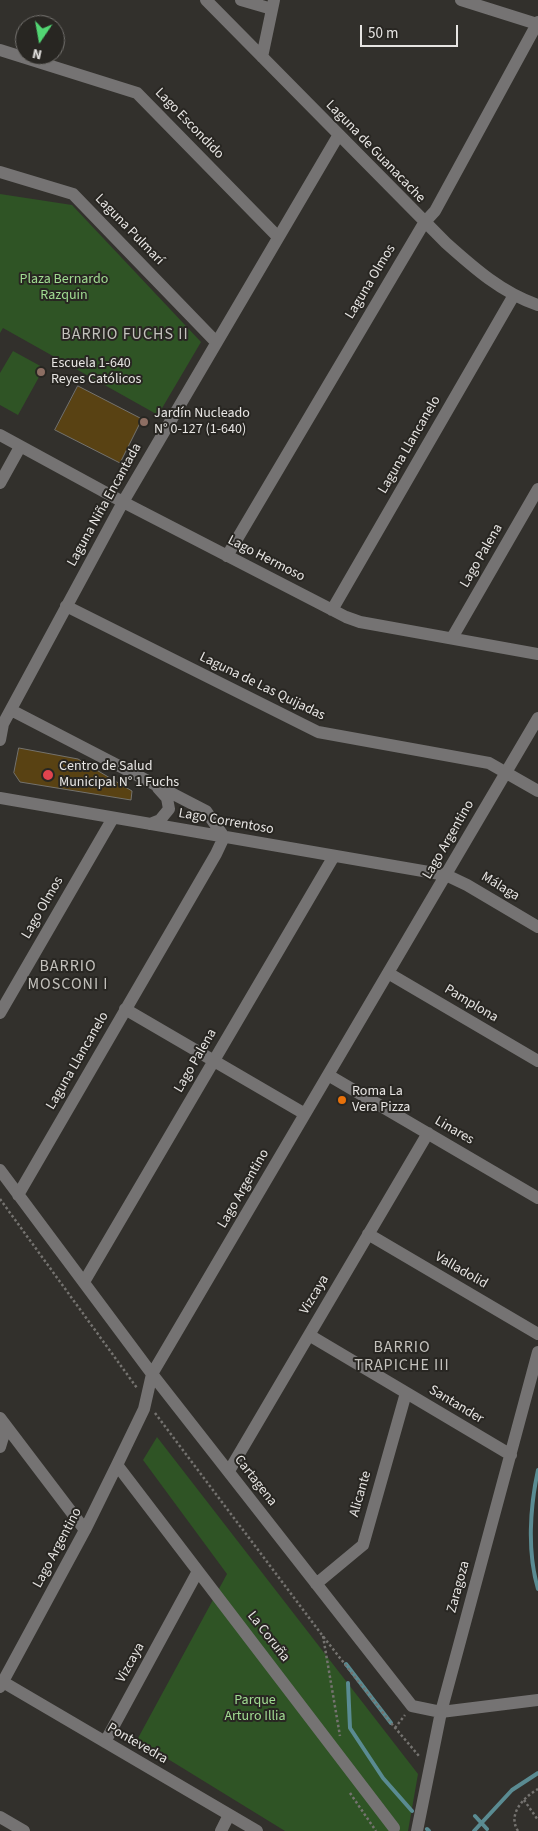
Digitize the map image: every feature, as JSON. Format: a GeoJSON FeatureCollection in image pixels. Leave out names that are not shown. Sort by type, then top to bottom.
{"type":"FeatureCollection","features":[{"type":"Feature","properties":{"kind":"street","name":"Laguna de Guanacache"},"geometry":{"type":"LineString","coordinates":[[206,0],[424,223],[467,262],[503,289],[538,305]]}},
{"type":"Feature","properties":{"kind":"street"},"geometry":{"type":"LineString","coordinates":[[241,0],[273,4],[262,57]]}},
{"type":"Feature","properties":{"kind":"street"},"geometry":{"type":"LineString","coordinates":[[461,0],[538,23]]}},
{"type":"Feature","properties":{"kind":"street","name":"Laguna Olmos"},"geometry":{"type":"LineString","coordinates":[[227,556],[424,223],[435,211],[532,47],[538,23]]}},
{"type":"Feature","properties":{"kind":"street","name":"Lago Escondido"},"geometry":{"type":"LineString","coordinates":[[0,50],[128,90],[140,96],[278,237]]}},
{"type":"Feature","properties":{"kind":"street","name":"Laguna Niña Encantada"},"geometry":{"type":"LineString","coordinates":[[0,740],[3,724],[123,502],[338,136]]}},
{"type":"Feature","properties":{"kind":"street","name":"Laguna Pulmarí"},"geometry":{"type":"LineString","coordinates":[[0,172],[73,194],[216,342]]}},
{"type":"Feature","properties":{"kind":"street","name":"Laguna Llancanelo"},"geometry":{"type":"LineString","coordinates":[[332,610],[514,295]]}},
{"type":"Feature","properties":{"kind":"street","name":"Lago Hermoso"},"geometry":{"type":"LineString","coordinates":[[0,435],[123,502],[332,610],[360,622],[538,654]]}},
{"type":"Feature","properties":{"kind":"street"},"geometry":{"type":"LineString","coordinates":[[0,483],[20,447]]}},
{"type":"Feature","properties":{"kind":"street","name":"Lago Palena"},"geometry":{"type":"LineString","coordinates":[[452,638],[538,490]]}},
{"type":"Feature","properties":{"kind":"street","name":"Laguna de Las Quijadas"},"geometry":{"type":"LineString","coordinates":[[66,606],[318,732],[489,763],[538,791]]}},
{"type":"Feature","properties":{"kind":"street"},"geometry":{"type":"LineString","coordinates":[[11,710],[206,811],[224,837]]}},
{"type":"Feature","properties":{"kind":"street","name":"Lago Argentino"},"geometry":{"type":"LineString","coordinates":[[1,1685],[85,1530],[117,1465],[146,1401],[152,1374],[538,718]]}},
{"type":"Feature","properties":{"kind":"street"},"geometry":{"type":"LineString","coordinates":[[150,824],[160,820],[169,809],[167,798],[152,783]]}},
{"type":"Feature","properties":{"kind":"street","name":"Lago Correntoso"},"geometry":{"type":"LineString","coordinates":[[0,798],[446,874]]}},
{"type":"Feature","properties":{"kind":"street","name":"Lago Olmos"},"geometry":{"type":"LineString","coordinates":[[0,1013],[113,818]]}},
{"type":"Feature","properties":{"kind":"street","name":"Laguna Llancanelo"},"geometry":{"type":"LineString","coordinates":[[18,1195],[216,854],[224,837]]}},
{"type":"Feature","properties":{"kind":"street","name":"Lago Palena"},"geometry":{"type":"LineString","coordinates":[[84,1282],[334,856]]}},
{"type":"Feature","properties":{"kind":"street","name":"Málaga"},"geometry":{"type":"LineString","coordinates":[[446,874],[538,927]]}},
{"type":"Feature","properties":{"kind":"street","name":"Pamplona"},"geometry":{"type":"LineString","coordinates":[[388,973],[538,1062]]}},
{"type":"Feature","properties":{"kind":"street"},"geometry":{"type":"LineString","coordinates":[[125,1010],[305,1114]]}},
{"type":"Feature","properties":{"kind":"street","name":"Linares"},"geometry":{"type":"LineString","coordinates":[[328,1075],[538,1198]]}},
{"type":"Feature","properties":{"kind":"street","name":"Vizcaya"},"geometry":{"type":"LineString","coordinates":[[229,1471],[428,1134]]}},
{"type":"Feature","properties":{"kind":"street","name":"Cartagena"},"geometry":{"type":"LineString","coordinates":[[0,1170],[152,1374],[412,1706],[441,1712],[538,1700]]}},
{"type":"Feature","properties":{"kind":"street","name":"Valladolid"},"geometry":{"type":"LineString","coordinates":[[368,1234],[538,1334]]}},
{"type":"Feature","properties":{"kind":"street","name":"Santander"},"geometry":{"type":"LineString","coordinates":[[309,1335],[511,1455]]}},
{"type":"Feature","properties":{"kind":"street","name":"Zaragoza"},"geometry":{"type":"LineString","coordinates":[[417,1831],[441,1712],[538,1352]]}},
{"type":"Feature","properties":{"kind":"street","name":"Alicante"},"geometry":{"type":"LineString","coordinates":[[316,1584],[362,1545],[406,1393]]}},
{"type":"Feature","properties":{"kind":"street"},"geometry":{"type":"LineString","coordinates":[[0,1447],[3,1422]]}},
{"type":"Feature","properties":{"kind":"street"},"geometry":{"type":"LineString","coordinates":[[3,1422],[85,1530]]}},
{"type":"Feature","properties":{"kind":"street","name":"La Coruña"},"geometry":{"type":"LineString","coordinates":[[117,1465],[394,1828]]}},
{"type":"Feature","properties":{"kind":"street","name":"Vizcaya"},"geometry":{"type":"LineString","coordinates":[[105,1742],[198,1571]]}},
{"type":"Feature","properties":{"kind":"street","name":"Pontevedra"},"geometry":{"type":"LineString","coordinates":[[1,1685],[105,1742],[256,1831]]}},
{"type":"Feature","properties":{"kind":"street"},"geometry":{"type":"LineString","coordinates":[[221,1831],[229,1815]]}},
{"type":"Feature","properties":{"kind":"street"},"geometry":{"type":"LineString","coordinates":[[0,1817],[24,1831]]}},
{"type":"Feature","properties":{"kind":"path"},"geometry":{"type":"LineString","coordinates":[[0,1199],[146,1401],[322,1635],[419,1756]]}},
{"type":"Feature","properties":{"kind":"path"},"geometry":{"type":"LineString","coordinates":[[322,1635],[344,1761]]}},
{"type":"Feature","properties":{"kind":"path"},"geometry":{"type":"LineString","coordinates":[[348,1788],[376,1831]]}},
{"type":"Feature","properties":{"kind":"path"},"geometry":{"type":"LineString","coordinates":[[518,1831],[515,1819],[516,1809],[529,1794],[538,1789]]}},
{"type":"Feature","properties":{"kind":"path"},"geometry":{"type":"LineString","coordinates":[[524,1800],[538,1820]]}},
{"type":"Feature","properties":{"kind":"green space","name":"Plaza Bernardo Razquin"},"geometry":{"type":"Polygon","coordinates":[[[0,194],[72,205],[201,342],[158,415],[3,328],[0,333],[0,194]]]}},
{"type":"Feature","properties":{"kind":"green space"},"geometry":{"type":"Polygon","coordinates":[[[13,351],[44,368],[18,415],[0,405],[0,373],[13,351]]]}},
{"type":"Feature","properties":{"kind":"green space","name":"Parque Arturo Illia"},"geometry":{"type":"Polygon","coordinates":[[[157,1437],[418,1774],[408,1831],[285,1831],[137,1740],[227,1574],[143,1460],[157,1437]]]}},
{"type":"Feature","properties":{"kind":"building"},"geometry":{"type":"Polygon","coordinates":[[[78,386],[142,419],[120,463],[55,430],[78,386]]]}},
{"type":"Feature","properties":{"kind":"building"},"geometry":{"type":"Polygon","coordinates":[[[19,748],[78,759],[132,791],[131,800],[20,782],[14,773],[19,748]]]}},
{"type":"Feature","properties":{"kind":"waterway"},"geometry":{"type":"LineString","coordinates":[[538,1470],[533,1499],[531,1530],[532,1560],[538,1589]]}},
{"type":"Feature","properties":{"kind":"waterway"},"geometry":{"type":"LineString","coordinates":[[346,1664],[391,1723]]}},
{"type":"Feature","properties":{"kind":"waterway"},"geometry":{"type":"LineString","coordinates":[[348,1683],[350,1728],[383,1778],[412,1811]]}},
{"type":"Feature","properties":{"kind":"waterway"},"geometry":{"type":"LineString","coordinates":[[474,1831],[512,1790],[538,1773]]}},
{"type":"Feature","properties":{"kind":"waterway"},"geometry":{"type":"LineString","coordinates":[[475,1816],[487,1829]]}},
{"type":"Feature","properties":{"kind":"place","name":"Escuela 1-640 Reyes Católicos"},"geometry":{"type":"Point","coordinates":[41,372]}},
{"type":"Feature","properties":{"kind":"place","name":"Jardín Nucleado N° 0-127 (1-640)"},"geometry":{"type":"Point","coordinates":[144,422]}},
{"type":"Feature","properties":{"kind":"place","name":"Centro de Salud Municipal N° 1 Fuchs"},"geometry":{"type":"Point","coordinates":[48,775]}},
{"type":"Feature","properties":{"kind":"place","name":"Roma La Vera Pizza"},"geometry":{"type":"Point","coordinates":[342,1100]}},
{"type":"Feature","properties":{"kind":"district","name":"BARRIO FUCHS II"},"geometry":{"type":"Point","coordinates":[125,335]}},
{"type":"Feature","properties":{"kind":"district","name":"BARRIO MOSCONI I"},"geometry":{"type":"Point","coordinates":[68,976]}},
{"type":"Feature","properties":{"kind":"district","name":"BARRIO TRAPICHE III"},"geometry":{"type":"Point","coordinates":[402,1357]}}]}
